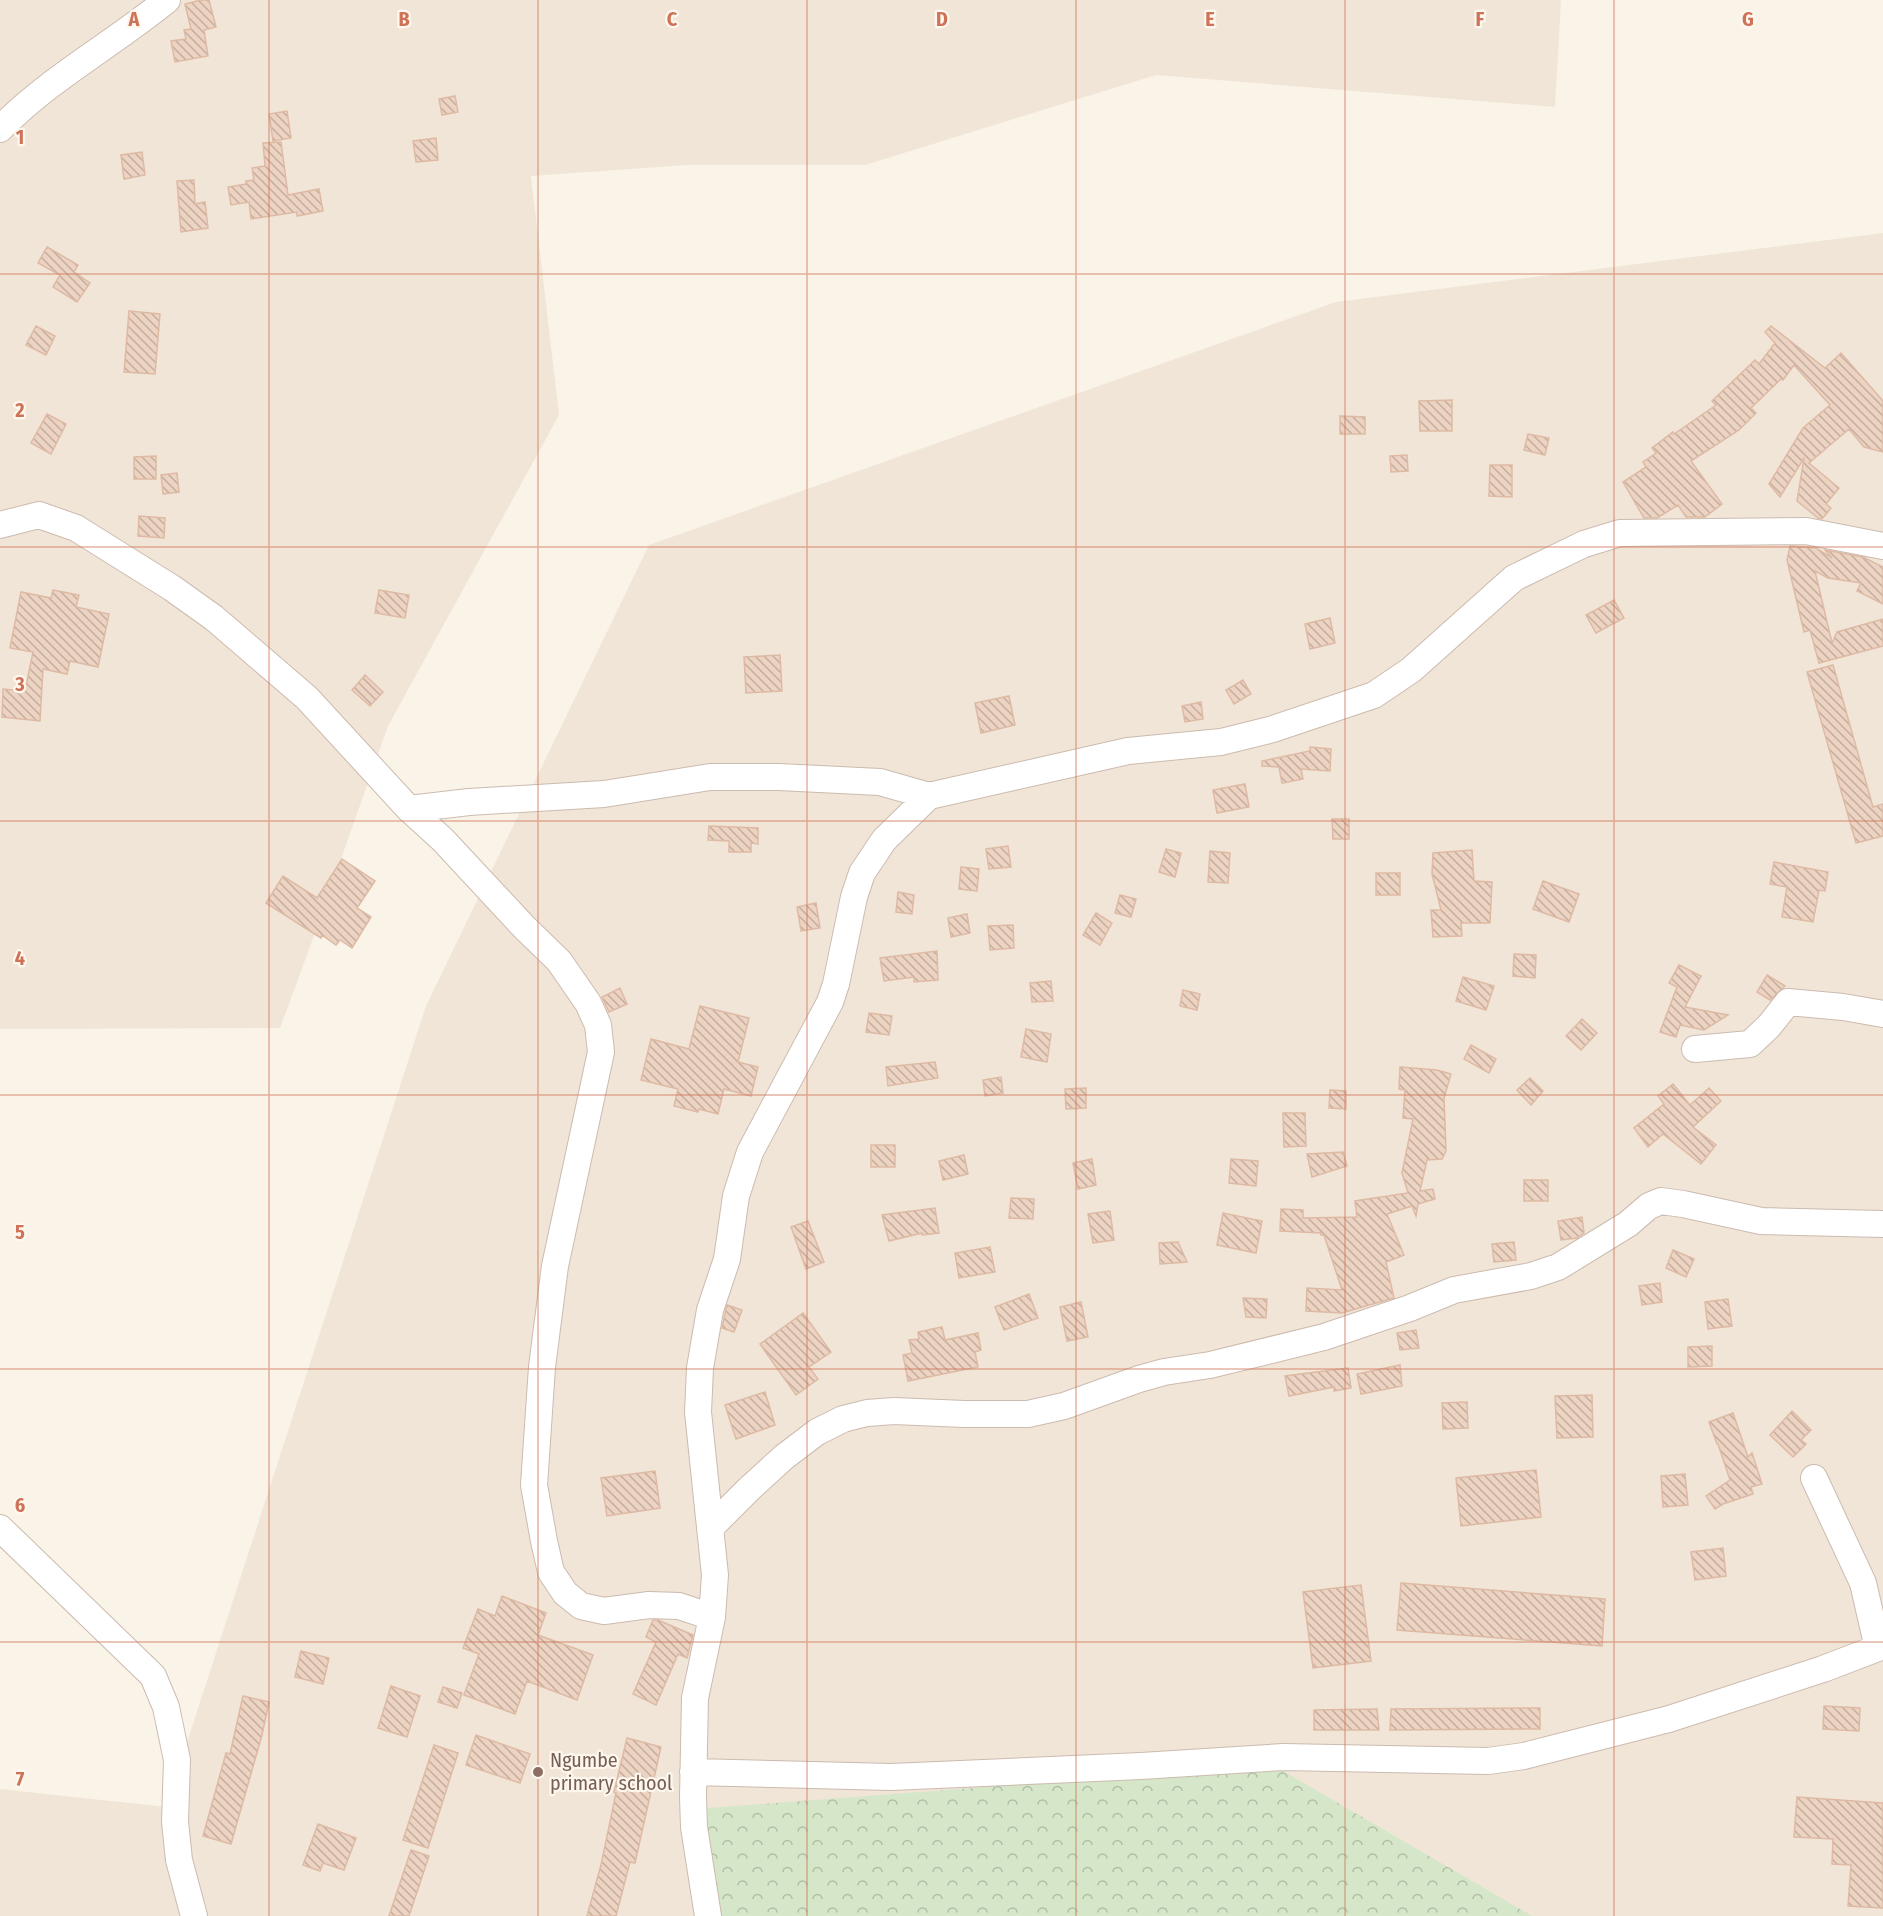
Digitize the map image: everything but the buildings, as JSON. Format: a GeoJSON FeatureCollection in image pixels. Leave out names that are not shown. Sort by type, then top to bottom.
{"type":"FeatureCollection","features":[{"type":"Feature","properties":{"kind":"street"},"geometry":{"type":"LineString","coordinates":[[0,129],[23,106],[56,79],[128,32],[167,0]]}},
{"type":"Feature","properties":{"kind":"street"},"geometry":{"type":"LineString","coordinates":[[0,525],[39,515],[76,528],[172,588],[214,618],[307,698],[409,809],[443,840],[559,961],[588,1003],[598,1025],[601,1052],[555,1266],[542,1367],[534,1485],[551,1572],[565,1593],[581,1606],[604,1611],[649,1605],[679,1606],[712,1617]]}},
{"type":"Feature","properties":{"kind":"street"},"geometry":{"type":"LineString","coordinates":[[409,809],[470,802],[604,794],[710,777],[779,777],[880,782],[929,796],[1128,751],[1221,742],[1273,729],[1374,695],[1411,670],[1514,578],[1584,544],[1620,533],[1806,531],[1883,546]]}},
{"type":"Feature","properties":{"kind":"street"},"geometry":{"type":"LineString","coordinates":[[708,1916],[694,1827],[693,1772],[695,1698],[712,1617],[715,1575],[698,1412],[700,1368],[710,1310],[727,1259],[736,1196],[750,1152],[830,1002],[836,984],[854,897],[862,873],[884,840],[929,796]]}},
{"type":"Feature","properties":{"kind":"street"},"geometry":{"type":"LineString","coordinates":[[1695,1049],[1750,1044],[1769,1026],[1788,1002],[1843,1006],[1883,1014]]}},
{"type":"Feature","properties":{"kind":"street"},"geometry":{"type":"LineString","coordinates":[[710,1528],[748,1489],[784,1457],[816,1432],[843,1419],[867,1413],[894,1411],[1028,1414],[1064,1406],[1140,1378],[1210,1365],[1324,1337],[1410,1308],[1454,1290],[1531,1276],[1558,1267],[1628,1224],[1649,1206],[1661,1202],[1683,1204],[1761,1221],[1883,1224]]}},
{"type":"Feature","properties":{"kind":"street"},"geometry":{"type":"LineString","coordinates":[[693,1772],[891,1777],[1283,1757],[1488,1761],[1524,1756],[1669,1719],[1823,1669],[1880,1647],[1863,1583],[1814,1478]]}},
{"type":"Feature","properties":{"kind":"street"},"geometry":{"type":"LineString","coordinates":[[0,1528],[153,1676],[166,1707],[177,1760],[176,1832],[179,1860],[194,1916]]}},
{"type":"Feature","properties":{"kind":"shaded area"},"geometry":{"type":"Polygon","coordinates":[[[0,0],[1561,0],[1555,107],[1156,75],[865,165],[687,165],[531,176],[559,415],[388,726],[341,859],[341,881],[325,906],[280,1028],[0,1029],[0,0]]]}},
{"type":"Feature","properties":{"kind":"shaded area"},"geometry":{"type":"Polygon","coordinates":[[[1883,233],[1883,1916],[0,1916],[0,1789],[166,1807],[426,1006],[649,545],[1336,302],[1883,233]]]}},
{"type":"Feature","properties":{"kind":"green space"},"geometry":{"type":"Polygon","coordinates":[[[1273,1765],[1532,1916],[696,1916],[682,1810],[1273,1765]]]}},
{"type":"Feature","properties":{"kind":"place","name":"Ngumbe primary school"},"geometry":{"type":"Point","coordinates":[538,1772]}}]}
